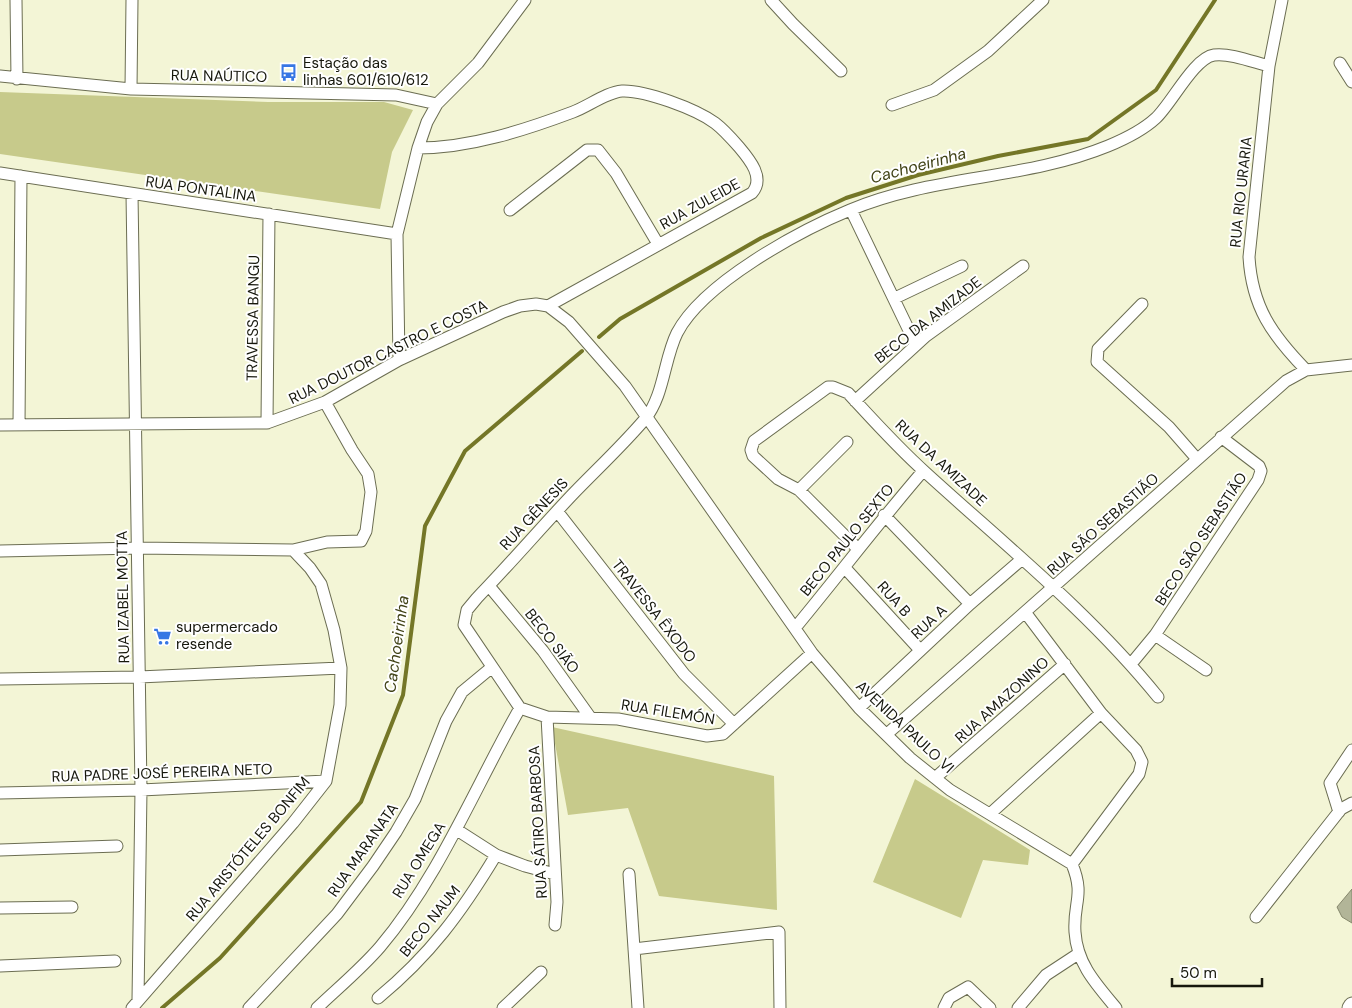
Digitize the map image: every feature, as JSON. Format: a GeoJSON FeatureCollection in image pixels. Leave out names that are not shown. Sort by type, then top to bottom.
{"type":"FeatureCollection","features":[{"type":"Feature","properties":{"kind":"street"},"geometry":{"type":"LineString","coordinates":[[16,0],[17,79]]}},
{"type":"Feature","properties":{"kind":"street"},"geometry":{"type":"LineString","coordinates":[[131,89],[132,0]]}},
{"type":"Feature","properties":{"kind":"street"},"geometry":{"type":"LineString","coordinates":[[399,360],[397,234],[418,148],[427,122],[437,104],[478,62],[525,0]]}},
{"type":"Feature","properties":{"kind":"street"},"geometry":{"type":"LineString","coordinates":[[771,0],[841,71]]}},
{"type":"Feature","properties":{"kind":"street"},"geometry":{"type":"LineString","coordinates":[[892,105],[934,90],[988,51],[1043,0]]}},
{"type":"Feature","properties":{"kind":"street","name":"RUA RIO URARIA"},"geometry":{"type":"LineString","coordinates":[[1282,0],[1269,66],[1249,257],[1250,276],[1252,290],[1264,317],[1293,357],[1306,370]]}},
{"type":"Feature","properties":{"kind":"street"},"geometry":{"type":"LineString","coordinates":[[647,417],[678,333],[698,306],[760,257],[851,210],[909,191],[1053,165],[1079,158],[1127,138],[1154,120],[1176,94],[1195,66],[1211,56],[1220,55],[1269,66]]}},
{"type":"Feature","properties":{"kind":"street"},"geometry":{"type":"LineString","coordinates":[[1340,63],[1352,82]]}},
{"type":"Feature","properties":{"kind":"street","name":"RUA NAÚTICO"},"geometry":{"type":"LineString","coordinates":[[0,76],[131,89],[396,95],[437,104]]}},
{"type":"Feature","properties":{"kind":"street","name":"RUA ZULEIDE"},"geometry":{"type":"LineString","coordinates":[[418,148],[445,148],[500,134],[574,112],[617,92],[634,92],[662,99],[715,123],[749,160],[758,178],[758,184],[752,193],[548,306]]}},
{"type":"Feature","properties":{"kind":"street"},"geometry":{"type":"LineString","coordinates":[[510,210],[586,150],[598,150],[616,173],[658,244]]}},
{"type":"Feature","properties":{"kind":"street","name":"RUA PONTALINA"},"geometry":{"type":"LineString","coordinates":[[0,173],[397,234]]}},
{"type":"Feature","properties":{"kind":"street"},"geometry":{"type":"LineString","coordinates":[[19,425],[21,176]]}},
{"type":"Feature","properties":{"kind":"street","name":"RUA IZABEL MOTTA"},"geometry":{"type":"LineString","coordinates":[[132,194],[141,790],[135,1004]]}},
{"type":"Feature","properties":{"kind":"street"},"geometry":{"type":"LineString","coordinates":[[851,210],[916,345]]}},
{"type":"Feature","properties":{"kind":"street","name":"TRAVESSA BANGU"},"geometry":{"type":"LineString","coordinates":[[267,423],[269,214]]}},
{"type":"Feature","properties":{"kind":"street"},"geometry":{"type":"LineString","coordinates":[[895,298],[962,266]]}},
{"type":"Feature","properties":{"kind":"street","name":"BECO DA AMIZADE"},"geometry":{"type":"LineString","coordinates":[[855,400],[916,345],[1023,266]]}},
{"type":"Feature","properties":{"kind":"street","name":"RUA DOUTOR CASTRO E COSTA"},"geometry":{"type":"LineString","coordinates":[[0,425],[136,426],[267,423],[325,402],[399,360],[503,312],[520,306],[536,304],[548,306]]}},
{"type":"Feature","properties":{"kind":"street"},"geometry":{"type":"LineString","coordinates":[[1142,304],[1098,348],[1097,362],[1169,427],[1197,459]]}},
{"type":"Feature","properties":{"kind":"street"},"geometry":{"type":"LineString","coordinates":[[548,306],[570,322],[625,386],[647,417]]}},
{"type":"Feature","properties":{"kind":"street","name":"RUA SÃO SEBASTIÃO"},"geometry":{"type":"LineString","coordinates":[[887,734],[1286,381],[1306,370],[1352,365]]}},
{"type":"Feature","properties":{"kind":"street","name":"RUA DA AMIZADE"},"geometry":{"type":"LineString","coordinates":[[799,490],[778,479],[753,456],[751,448],[754,441],[801,405],[828,387],[833,387],[848,394],[855,400],[923,471],[1054,588]]}},
{"type":"Feature","properties":{"kind":"street"},"geometry":{"type":"LineString","coordinates":[[0,551],[137,548],[293,550],[327,542],[353,543],[361,541],[364,537],[371,492],[368,474],[325,402]]}},
{"type":"Feature","properties":{"kind":"street","name":"RUA GÊNESIS"},"geometry":{"type":"LineString","coordinates":[[491,668],[464,625],[467,610],[557,511],[647,417]]}},
{"type":"Feature","properties":{"kind":"street","name":"AVENIDA PAULO VI"},"geometry":{"type":"LineString","coordinates":[[647,417],[812,653],[859,708],[950,790],[991,813],[1072,864]]}},
{"type":"Feature","properties":{"kind":"street","name":"BECO SÃO SEBASTIÃO"},"geometry":{"type":"LineString","coordinates":[[1131,664],[1155,635],[1260,475],[1259,466],[1221,438]]}},
{"type":"Feature","properties":{"kind":"street"},"geometry":{"type":"LineString","coordinates":[[847,442],[799,490],[858,549]]}},
{"type":"Feature","properties":{"kind":"street","name":"BECO PAULO SEXTO"},"geometry":{"type":"LineString","coordinates":[[795,628],[845,568],[884,515],[923,471]]}},
{"type":"Feature","properties":{"kind":"street","name":"TRAVESSA ÊXODO"},"geometry":{"type":"LineString","coordinates":[[557,511],[684,674],[734,724]]}},
{"type":"Feature","properties":{"kind":"street"},"geometry":{"type":"LineString","coordinates":[[884,515],[970,604]]}},
{"type":"Feature","properties":{"kind":"street","name":"RUA ARISTÓTELES BONFIM"},"geometry":{"type":"LineString","coordinates":[[135,1004],[293,824],[326,781],[340,705],[341,668],[334,630],[321,584],[310,568],[293,550]]}},
{"type":"Feature","properties":{"kind":"street","name":"RUA A"},"geometry":{"type":"LineString","coordinates":[[859,708],[970,604],[1021,560]]}},
{"type":"Feature","properties":{"kind":"street","name":"RUA B"},"geometry":{"type":"LineString","coordinates":[[845,568],[920,650]]}},
{"type":"Feature","properties":{"kind":"street","name":"BECO SIÃO"},"geometry":{"type":"LineString","coordinates":[[489,586],[543,651],[590,717]]}},
{"type":"Feature","properties":{"kind":"street"},"geometry":{"type":"LineString","coordinates":[[1054,588],[1131,664],[1158,697]]}},
{"type":"Feature","properties":{"kind":"street"},"geometry":{"type":"LineString","coordinates":[[1025,612],[1101,713],[1136,750],[1142,762],[1139,774],[1072,864],[1079,881],[1075,930],[1078,954],[1090,977],[1116,1008]]}},
{"type":"Feature","properties":{"kind":"street"},"geometry":{"type":"LineString","coordinates":[[1155,635],[1206,670]]}},
{"type":"Feature","properties":{"kind":"street","name":"RUA FILEMÓN"},"geometry":{"type":"LineString","coordinates":[[520,708],[548,717],[618,719],[706,736],[723,734],[812,653]]}},
{"type":"Feature","properties":{"kind":"street","name":"RUA AMAZONINO"},"geometry":{"type":"LineString","coordinates":[[936,778],[1065,664]]}},
{"type":"Feature","properties":{"kind":"street"},"geometry":{"type":"LineString","coordinates":[[0,679],[139,677],[341,668]]}},
{"type":"Feature","properties":{"kind":"street"},"geometry":{"type":"LineString","coordinates":[[491,668],[520,708]]}},
{"type":"Feature","properties":{"kind":"street","name":"RUA MARANATA"},"geometry":{"type":"LineString","coordinates":[[249,1008],[336,914],[382,852],[415,799],[446,721],[462,692],[491,668]]}},
{"type":"Feature","properties":{"kind":"street","name":"RUA OMEGA"},"geometry":{"type":"LineString","coordinates":[[317,1008],[379,947],[409,905],[456,830],[485,770],[520,708]]}},
{"type":"Feature","properties":{"kind":"street"},"geometry":{"type":"LineString","coordinates":[[991,813],[1101,713]]}},
{"type":"Feature","properties":{"kind":"street","name":"RUA SÁTIRO BARBOSA"},"geometry":{"type":"LineString","coordinates":[[548,717],[557,902],[555,925]]}},
{"type":"Feature","properties":{"kind":"street"},"geometry":{"type":"LineString","coordinates":[[1339,812],[1330,783],[1352,750]]}},
{"type":"Feature","properties":{"kind":"street","name":"RUA PADRE JOSÉ PEREIRA NETO"},"geometry":{"type":"LineString","coordinates":[[0,793],[141,790],[326,781]]}},
{"type":"Feature","properties":{"kind":"street"},"geometry":{"type":"LineString","coordinates":[[1256,917],[1339,812],[1352,803]]}},
{"type":"Feature","properties":{"kind":"street"},"geometry":{"type":"LineString","coordinates":[[456,830],[496,855],[525,866],[555,874]]}},
{"type":"Feature","properties":{"kind":"street"},"geometry":{"type":"LineString","coordinates":[[0,850],[117,846]]}},
{"type":"Feature","properties":{"kind":"street","name":"BECO NAUM"},"geometry":{"type":"LineString","coordinates":[[378,998],[428,952],[465,906],[496,855]]}},
{"type":"Feature","properties":{"kind":"street"},"geometry":{"type":"LineString","coordinates":[[629,874],[638,1008]]}},
{"type":"Feature","properties":{"kind":"street"},"geometry":{"type":"LineString","coordinates":[[0,908],[72,907]]}},
{"type":"Feature","properties":{"kind":"street"},"geometry":{"type":"LineString","coordinates":[[634,949],[779,932],[780,1008]]}},
{"type":"Feature","properties":{"kind":"street"},"geometry":{"type":"LineString","coordinates":[[1018,1008],[1046,975],[1078,954]]}},
{"type":"Feature","properties":{"kind":"street"},"geometry":{"type":"LineString","coordinates":[[0,966],[115,961]]}},
{"type":"Feature","properties":{"kind":"street"},"geometry":{"type":"LineString","coordinates":[[504,1008],[541,972]]}},
{"type":"Feature","properties":{"kind":"street"},"geometry":{"type":"LineString","coordinates":[[944,1008],[949,998],[968,987],[990,1008]]}},
{"type":"Feature","properties":{"kind":"green space"},"geometry":{"type":"Polygon","coordinates":[[[0,92],[268,102],[384,102],[413,110],[392,152],[380,209],[0,154],[0,92]]]}},
{"type":"Feature","properties":{"kind":"green space"},"geometry":{"type":"Polygon","coordinates":[[[552,727],[774,776],[777,910],[659,896],[628,808],[568,815],[552,727]]]}},
{"type":"Feature","properties":{"kind":"green space"},"geometry":{"type":"Polygon","coordinates":[[[915,779],[1030,850],[1028,865],[983,860],[961,918],[873,882],[915,779]]]}},
{"type":"Feature","properties":{"kind":"building"},"geometry":{"type":"Polygon","coordinates":[[[1352,889],[1352,923],[1342,917],[1337,907],[1352,889]]]}},
{"type":"Feature","properties":{"kind":"waterway","name":"Cachoeirinha"},"geometry":{"type":"LineString","coordinates":[[599,337],[620,319],[761,238],[846,198],[918,175],[998,156],[1088,139],[1156,90],[1215,0]]}},
{"type":"Feature","properties":{"kind":"waterway","name":"Cachoeirinha"},"geometry":{"type":"LineString","coordinates":[[162,1008],[220,958],[361,802],[403,695],[425,526],[465,451],[582,351]]}},
{"type":"Feature","properties":{"kind":"place","name":"Estação das linhas 601/610/612"},"geometry":{"type":"Point","coordinates":[289,72]}},
{"type":"Feature","properties":{"kind":"place","name":"supermercado resende"},"geometry":{"type":"Point","coordinates":[162,636]}}]}
